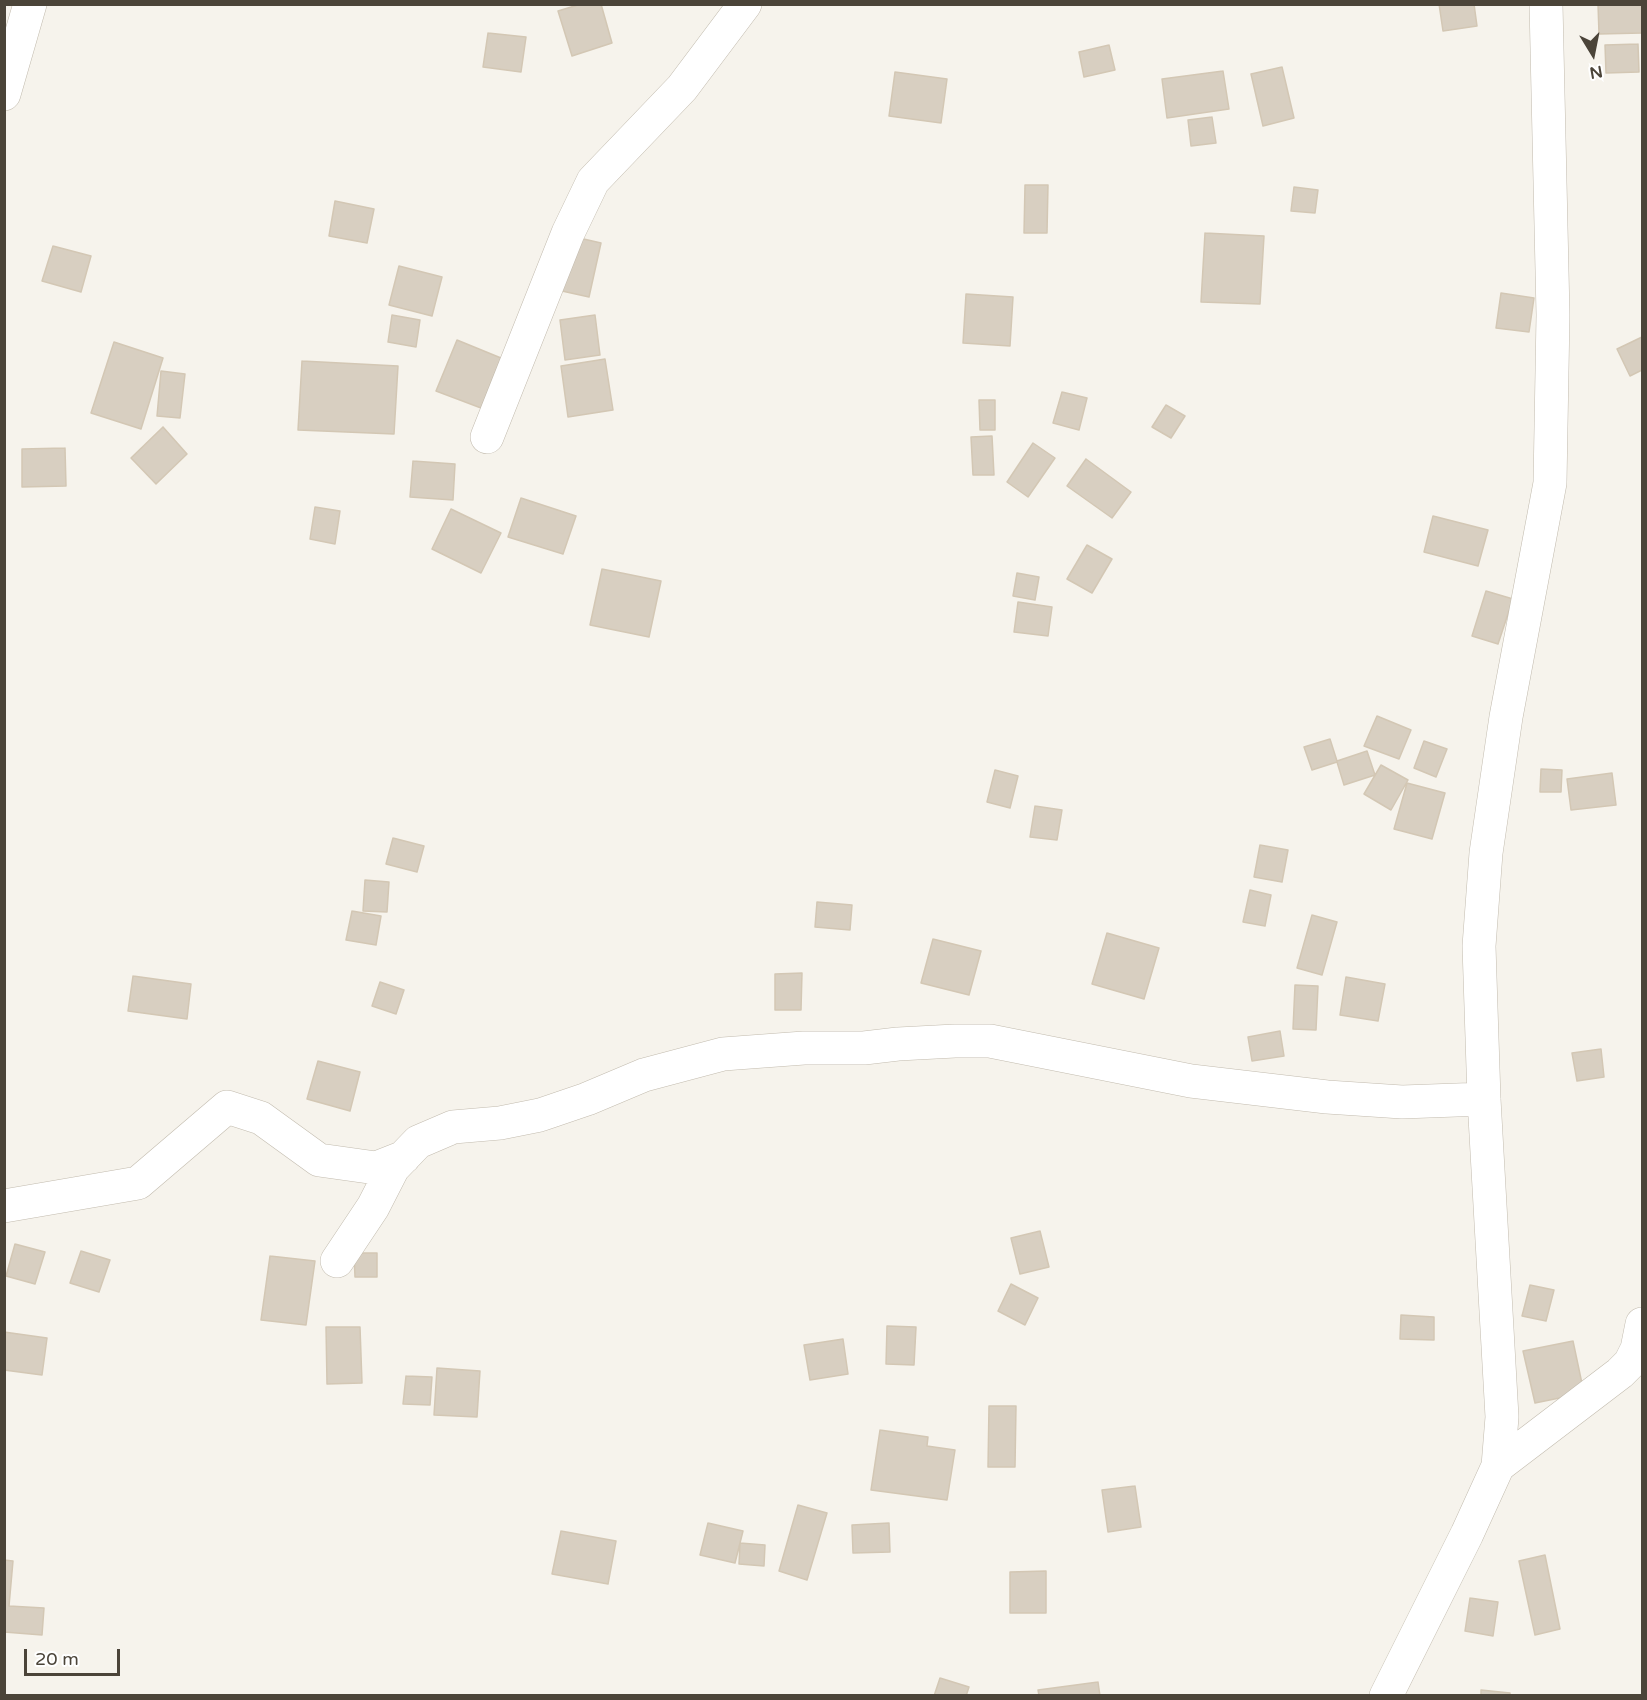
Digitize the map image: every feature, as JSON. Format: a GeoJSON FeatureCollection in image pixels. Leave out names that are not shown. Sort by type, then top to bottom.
{"type":"FeatureCollection","features":[{"type":"Feature","properties":{"kind":"street"},"geometry":{"type":"LineString","coordinates":[[4,94],[30,4]]}},
{"type":"Feature","properties":{"kind":"street"},"geometry":{"type":"LineString","coordinates":[[488,437],[568,233],[593,181],[682,88],[745,4]]}},
{"type":"Feature","properties":{"kind":"street"},"geometry":{"type":"LineString","coordinates":[[1386,1695],[1467,1534],[1498,1466],[1502,1417],[1484,1099],[1479,946],[1486,853],[1506,717],[1550,483],[1552,315],[1546,4]]}},
{"type":"Feature","properties":{"kind":"street"},"geometry":{"type":"LineString","coordinates":[[337,1261],[373,1207],[393,1168],[418,1142],[453,1127],[500,1124],[540,1115],[587,1099],[644,1075],[723,1054],[804,1048],[864,1048],[898,1044],[990,1041],[1191,1081],[1327,1097],[1402,1102],[1484,1099]]}},
{"type":"Feature","properties":{"kind":"street"},"geometry":{"type":"LineString","coordinates":[[4,1206],[138,1183],[227,1107],[261,1118],[319,1160],[375,1168],[404,1157]]}},
{"type":"Feature","properties":{"kind":"street"},"geometry":{"type":"LineString","coordinates":[[1498,1466],[1620,1373],[1630,1363],[1637,1349],[1642,1324]]}},
{"type":"Feature","properties":{"kind":"building"},"geometry":{"type":"Polygon","coordinates":[[[581,4],[601,4],[612,43],[572,56],[558,11],[581,4]]]}},
{"type":"Feature","properties":{"kind":"building"},"geometry":{"type":"Polygon","coordinates":[[[1439,4],[1474,4],[1477,26],[1443,31],[1439,4]]]}},
{"type":"Feature","properties":{"kind":"building"},"geometry":{"type":"Polygon","coordinates":[[[1598,4],[1642,4],[1642,33],[1599,34],[1598,4]]]}},
{"type":"Feature","properties":{"kind":"building"},"geometry":{"type":"Polygon","coordinates":[[[488,33],[526,37],[521,72],[483,67],[488,33]]]}},
{"type":"Feature","properties":{"kind":"building"},"geometry":{"type":"Polygon","coordinates":[[[1638,44],[1639,72],[1606,73],[1605,45],[1638,44]]]}},
{"type":"Feature","properties":{"kind":"building"},"geometry":{"type":"Polygon","coordinates":[[[1109,45],[1115,70],[1084,77],[1079,52],[1109,45]]]}},
{"type":"Feature","properties":{"kind":"building"},"geometry":{"type":"Polygon","coordinates":[[[1282,67],[1294,118],[1263,126],[1251,74],[1282,67]]]}},
{"type":"Feature","properties":{"kind":"building"},"geometry":{"type":"Polygon","coordinates":[[[1223,71],[1229,109],[1167,118],[1162,79],[1223,71]]]}},
{"type":"Feature","properties":{"kind":"building"},"geometry":{"type":"Polygon","coordinates":[[[895,72],[947,79],[941,123],[889,116],[895,72]]]}},
{"type":"Feature","properties":{"kind":"building"},"geometry":{"type":"Polygon","coordinates":[[[1212,117],[1216,143],[1191,146],[1188,120],[1212,117]]]}},
{"type":"Feature","properties":{"kind":"building"},"geometry":{"type":"Polygon","coordinates":[[[1025,185],[1048,185],[1047,233],[1024,233],[1025,185]]]}},
{"type":"Feature","properties":{"kind":"building"},"geometry":{"type":"Polygon","coordinates":[[[1294,187],[1318,190],[1315,213],[1291,211],[1294,187]]]}},
{"type":"Feature","properties":{"kind":"building"},"geometry":{"type":"Polygon","coordinates":[[[335,201],[374,209],[367,243],[329,236],[335,201]]]}},
{"type":"Feature","properties":{"kind":"building"},"geometry":{"type":"Polygon","coordinates":[[[1205,233],[1264,236],[1260,304],[1201,302],[1205,233]]]}},
{"type":"Feature","properties":{"kind":"building"},"geometry":{"type":"Polygon","coordinates":[[[575,237],[601,243],[589,297],[562,291],[575,237]]]}},
{"type":"Feature","properties":{"kind":"building"},"geometry":{"type":"Polygon","coordinates":[[[53,246],[91,256],[81,292],[42,281],[53,246]]]}},
{"type":"Feature","properties":{"kind":"building"},"geometry":{"type":"Polygon","coordinates":[[[399,266],[442,277],[432,316],[389,305],[399,266]]]}},
{"type":"Feature","properties":{"kind":"building"},"geometry":{"type":"Polygon","coordinates":[[[1501,293],[1534,298],[1529,332],[1496,328],[1501,293]]]}},
{"type":"Feature","properties":{"kind":"building"},"geometry":{"type":"Polygon","coordinates":[[[966,294],[1013,297],[1010,346],[963,343],[966,294]]]}},
{"type":"Feature","properties":{"kind":"building"},"geometry":{"type":"Polygon","coordinates":[[[392,315],[420,320],[416,347],[388,342],[392,315]]]}},
{"type":"Feature","properties":{"kind":"building"},"geometry":{"type":"Polygon","coordinates":[[[595,315],[600,355],[565,360],[560,320],[595,315]]]}},
{"type":"Feature","properties":{"kind":"building"},"geometry":{"type":"Polygon","coordinates":[[[1642,337],[1642,370],[1630,376],[1617,349],[1642,337]]]}},
{"type":"Feature","properties":{"kind":"building"},"geometry":{"type":"Polygon","coordinates":[[[457,340],[501,358],[481,408],[436,391],[457,340]]]}},
{"type":"Feature","properties":{"kind":"building"},"geometry":{"type":"Polygon","coordinates":[[[114,342],[163,358],[141,429],[91,413],[114,342]]]}},
{"type":"Feature","properties":{"kind":"building"},"geometry":{"type":"Polygon","coordinates":[[[605,359],[613,410],[568,417],[561,366],[605,359]]]}},
{"type":"Feature","properties":{"kind":"building"},"geometry":{"type":"Polygon","coordinates":[[[302,361],[398,366],[394,434],[298,430],[302,361]]]}},
{"type":"Feature","properties":{"kind":"building"},"geometry":{"type":"Polygon","coordinates":[[[161,371],[185,374],[180,418],[157,416],[161,371]]]}},
{"type":"Feature","properties":{"kind":"building"},"geometry":{"type":"Polygon","coordinates":[[[1062,392],[1087,398],[1079,430],[1053,423],[1062,392]]]}},
{"type":"Feature","properties":{"kind":"building"},"geometry":{"type":"Polygon","coordinates":[[[979,400],[995,400],[995,430],[980,430],[979,400]]]}},
{"type":"Feature","properties":{"kind":"building"},"geometry":{"type":"Polygon","coordinates":[[[1166,405],[1185,416],[1171,438],[1152,427],[1166,405]]]}},
{"type":"Feature","properties":{"kind":"building"},"geometry":{"type":"Polygon","coordinates":[[[163,427],[187,454],[156,484],[131,458],[163,427]]]}},
{"type":"Feature","properties":{"kind":"building"},"geometry":{"type":"Polygon","coordinates":[[[992,436],[994,475],[973,475],[971,437],[992,436]]]}},
{"type":"Feature","properties":{"kind":"building"},"geometry":{"type":"Polygon","coordinates":[[[1033,443],[1055,458],[1028,497],[1007,482],[1033,443]]]}},
{"type":"Feature","properties":{"kind":"building"},"geometry":{"type":"Polygon","coordinates":[[[65,448],[66,486],[22,487],[22,449],[65,448]]]}},
{"type":"Feature","properties":{"kind":"building"},"geometry":{"type":"Polygon","coordinates":[[[1086,459],[1131,492],[1112,518],[1067,486],[1086,459]]]}},
{"type":"Feature","properties":{"kind":"building"},"geometry":{"type":"Polygon","coordinates":[[[413,461],[455,464],[453,500],[410,497],[413,461]]]}},
{"type":"Feature","properties":{"kind":"building"},"geometry":{"type":"Polygon","coordinates":[[[521,498],[576,516],[563,554],[508,537],[521,498]]]}},
{"type":"Feature","properties":{"kind":"building"},"geometry":{"type":"Polygon","coordinates":[[[315,507],[340,511],[335,544],[310,539],[315,507]]]}},
{"type":"Feature","properties":{"kind":"building"},"geometry":{"type":"Polygon","coordinates":[[[451,509],[501,533],[481,573],[432,549],[451,509]]]}},
{"type":"Feature","properties":{"kind":"building"},"geometry":{"type":"Polygon","coordinates":[[[1433,516],[1488,530],[1478,566],[1424,552],[1433,516]]]}},
{"type":"Feature","properties":{"kind":"building"},"geometry":{"type":"Polygon","coordinates":[[[1087,545],[1112,559],[1092,593],[1067,579],[1087,545]]]}},
{"type":"Feature","properties":{"kind":"building"},"geometry":{"type":"Polygon","coordinates":[[[602,569],[661,581],[649,637],[590,625],[602,569]]]}},
{"type":"Feature","properties":{"kind":"building"},"geometry":{"type":"Polygon","coordinates":[[[1017,573],[1039,577],[1035,600],[1013,596],[1017,573]]]}},
{"type":"Feature","properties":{"kind":"building"},"geometry":{"type":"Polygon","coordinates":[[[1486,591],[1513,599],[1498,644],[1472,636],[1486,591]]]}},
{"type":"Feature","properties":{"kind":"building"},"geometry":{"type":"Polygon","coordinates":[[[1018,602],[1052,607],[1048,636],[1014,632],[1018,602]]]}},
{"type":"Feature","properties":{"kind":"building"},"geometry":{"type":"Polygon","coordinates":[[[1377,716],[1411,730],[1399,759],[1364,746],[1377,716]]]}},
{"type":"Feature","properties":{"kind":"building"},"geometry":{"type":"Polygon","coordinates":[[[1330,739],[1337,761],[1367,751],[1375,775],[1344,785],[1337,762],[1312,770],[1304,747],[1330,739]]]}},
{"type":"Feature","properties":{"kind":"building"},"geometry":{"type":"Polygon","coordinates":[[[1424,741],[1447,749],[1436,777],[1414,768],[1424,741]]]}},
{"type":"Feature","properties":{"kind":"building"},"geometry":{"type":"Polygon","coordinates":[[[1381,765],[1408,780],[1391,810],[1364,794],[1381,765]]]}},
{"type":"Feature","properties":{"kind":"building"},"geometry":{"type":"Polygon","coordinates":[[[1541,769],[1562,770],[1561,792],[1540,792],[1541,769]]]}},
{"type":"Feature","properties":{"kind":"building"},"geometry":{"type":"Polygon","coordinates":[[[995,770],[1018,776],[1010,808],[987,802],[995,770]]]}},
{"type":"Feature","properties":{"kind":"building"},"geometry":{"type":"Polygon","coordinates":[[[1612,773],[1616,805],[1571,810],[1567,779],[1612,773]]]}},
{"type":"Feature","properties":{"kind":"building"},"geometry":{"type":"Polygon","coordinates":[[[1407,783],[1445,793],[1432,839],[1394,829],[1407,783]]]}},
{"type":"Feature","properties":{"kind":"building"},"geometry":{"type":"Polygon","coordinates":[[[1035,806],[1062,810],[1057,840],[1030,837],[1035,806]]]}},
{"type":"Feature","properties":{"kind":"building"},"geometry":{"type":"Polygon","coordinates":[[[393,838],[424,846],[417,872],[386,864],[393,838]]]}},
{"type":"Feature","properties":{"kind":"building"},"geometry":{"type":"Polygon","coordinates":[[[1260,845],[1288,850],[1282,882],[1254,877],[1260,845]]]}},
{"type":"Feature","properties":{"kind":"building"},"geometry":{"type":"Polygon","coordinates":[[[365,880],[389,882],[387,912],[363,911],[365,880]]]}},
{"type":"Feature","properties":{"kind":"building"},"geometry":{"type":"Polygon","coordinates":[[[1250,890],[1271,895],[1265,926],[1243,922],[1250,890]]]}},
{"type":"Feature","properties":{"kind":"building"},"geometry":{"type":"Polygon","coordinates":[[[817,902],[852,905],[850,930],[815,927],[817,902]]]}},
{"type":"Feature","properties":{"kind":"building"},"geometry":{"type":"Polygon","coordinates":[[[352,911],[381,916],[376,945],[346,940],[352,911]]]}},
{"type":"Feature","properties":{"kind":"building"},"geometry":{"type":"Polygon","coordinates":[[[1312,915],[1337,922],[1322,975],[1297,968],[1312,915]]]}},
{"type":"Feature","properties":{"kind":"building"},"geometry":{"type":"Polygon","coordinates":[[[1107,933],[1159,948],[1144,999],[1092,984],[1107,933]]]}},
{"type":"Feature","properties":{"kind":"building"},"geometry":{"type":"Polygon","coordinates":[[[933,939],[981,951],[969,995],[921,983],[933,939]]]}},
{"type":"Feature","properties":{"kind":"building"},"geometry":{"type":"Polygon","coordinates":[[[802,973],[801,1010],[775,1010],[775,974],[802,973]]]}},
{"type":"Feature","properties":{"kind":"building"},"geometry":{"type":"Polygon","coordinates":[[[133,976],[191,984],[187,1019],[128,1011],[133,976]]]}},
{"type":"Feature","properties":{"kind":"building"},"geometry":{"type":"Polygon","coordinates":[[[1346,977],[1385,984],[1378,1021],[1340,1015],[1346,977]]]}},
{"type":"Feature","properties":{"kind":"building"},"geometry":{"type":"Polygon","coordinates":[[[380,982],[404,990],[396,1014],[372,1006],[380,982]]]}},
{"type":"Feature","properties":{"kind":"building"},"geometry":{"type":"Polygon","coordinates":[[[1295,985],[1318,986],[1316,1030],[1293,1029],[1295,985]]]}},
{"type":"Feature","properties":{"kind":"building"},"geometry":{"type":"Polygon","coordinates":[[[1280,1031],[1284,1056],[1252,1061],[1248,1037],[1280,1031]]]}},
{"type":"Feature","properties":{"kind":"building"},"geometry":{"type":"Polygon","coordinates":[[[1601,1049],[1604,1077],[1577,1081],[1572,1053],[1601,1049]]]}},
{"type":"Feature","properties":{"kind":"building"},"geometry":{"type":"Polygon","coordinates":[[[318,1061],[360,1072],[350,1111],[307,1099],[318,1061]]]}},
{"type":"Feature","properties":{"kind":"building"},"geometry":{"type":"Polygon","coordinates":[[[1040,1231],[1049,1267],[1020,1274],[1011,1238],[1040,1231]]]}},
{"type":"Feature","properties":{"kind":"building"},"geometry":{"type":"Polygon","coordinates":[[[15,1244],[45,1252],[35,1284],[6,1276],[15,1244]]]}},
{"type":"Feature","properties":{"kind":"building"},"geometry":{"type":"Polygon","coordinates":[[[81,1251],[110,1260],[99,1292],[70,1283],[81,1251]]]}},
{"type":"Feature","properties":{"kind":"building"},"geometry":{"type":"Polygon","coordinates":[[[354,1253],[377,1253],[377,1277],[355,1277],[354,1253]]]}},
{"type":"Feature","properties":{"kind":"building"},"geometry":{"type":"Polygon","coordinates":[[[270,1256],[315,1261],[306,1325],[261,1320],[270,1256]]]}},
{"type":"Feature","properties":{"kind":"building"},"geometry":{"type":"Polygon","coordinates":[[[1011,1284],[1038,1298],[1025,1325],[998,1311],[1011,1284]]]}},
{"type":"Feature","properties":{"kind":"building"},"geometry":{"type":"Polygon","coordinates":[[[1530,1285],[1554,1290],[1546,1321],[1522,1316],[1530,1285]]]}},
{"type":"Feature","properties":{"kind":"building"},"geometry":{"type":"Polygon","coordinates":[[[1401,1315],[1434,1317],[1434,1340],[1400,1339],[1401,1315]]]}},
{"type":"Feature","properties":{"kind":"building"},"geometry":{"type":"Polygon","coordinates":[[[887,1326],[916,1327],[914,1365],[886,1364],[887,1326]]]}},
{"type":"Feature","properties":{"kind":"building"},"geometry":{"type":"Polygon","coordinates":[[[326,1327],[360,1327],[362,1383],[327,1384],[326,1327]]]}},
{"type":"Feature","properties":{"kind":"building"},"geometry":{"type":"Polygon","coordinates":[[[4,1332],[47,1338],[42,1375],[4,1370],[4,1332]]]}},
{"type":"Feature","properties":{"kind":"building"},"geometry":{"type":"Polygon","coordinates":[[[843,1339],[848,1374],[810,1380],[804,1345],[843,1339]]]}},
{"type":"Feature","properties":{"kind":"building"},"geometry":{"type":"Polygon","coordinates":[[[1573,1341],[1584,1393],[1535,1403],[1523,1351],[1573,1341]]]}},
{"type":"Feature","properties":{"kind":"building"},"geometry":{"type":"Polygon","coordinates":[[[437,1368],[480,1371],[477,1417],[434,1415],[437,1368]]]}},
{"type":"Feature","properties":{"kind":"building"},"geometry":{"type":"Polygon","coordinates":[[[406,1376],[432,1377],[430,1405],[403,1404],[406,1376]]]}},
{"type":"Feature","properties":{"kind":"building"},"geometry":{"type":"Polygon","coordinates":[[[989,1406],[1016,1406],[1015,1467],[988,1467],[989,1406]]]}},
{"type":"Feature","properties":{"kind":"building"},"geometry":{"type":"Polygon","coordinates":[[[880,1430],[928,1437],[927,1446],[955,1450],[947,1500],[871,1490],[880,1430]]]}},
{"type":"Feature","properties":{"kind":"building"},"geometry":{"type":"Polygon","coordinates":[[[1135,1486],[1141,1527],[1108,1532],[1102,1490],[1135,1486]]]}},
{"type":"Feature","properties":{"kind":"building"},"geometry":{"type":"Polygon","coordinates":[[[798,1505],[827,1513],[807,1580],[779,1571],[798,1505]]]}},
{"type":"Feature","properties":{"kind":"building"},"geometry":{"type":"Polygon","coordinates":[[[708,1523],[743,1531],[735,1563],[700,1555],[708,1523]]]}},
{"type":"Feature","properties":{"kind":"building"},"geometry":{"type":"Polygon","coordinates":[[[889,1523],[890,1552],[853,1553],[852,1525],[889,1523]]]}},
{"type":"Feature","properties":{"kind":"building"},"geometry":{"type":"Polygon","coordinates":[[[561,1531],[616,1541],[608,1584],[552,1574],[561,1531]]]}},
{"type":"Feature","properties":{"kind":"building"},"geometry":{"type":"Polygon","coordinates":[[[740,1543],[765,1545],[764,1566],[739,1564],[740,1543]]]}},
{"type":"Feature","properties":{"kind":"building"},"geometry":{"type":"Polygon","coordinates":[[[1545,1555],[1560,1629],[1535,1635],[1519,1561],[1545,1555]]]}},
{"type":"Feature","properties":{"kind":"building"},"geometry":{"type":"Polygon","coordinates":[[[4,1560],[13,1561],[9,1606],[44,1608],[42,1635],[4,1632],[4,1560]]]}},
{"type":"Feature","properties":{"kind":"building"},"geometry":{"type":"Polygon","coordinates":[[[1046,1571],[1046,1613],[1010,1613],[1010,1572],[1046,1571]]]}},
{"type":"Feature","properties":{"kind":"building"},"geometry":{"type":"Polygon","coordinates":[[[1470,1598],[1498,1602],[1493,1636],[1465,1631],[1470,1598]]]}},
{"type":"Feature","properties":{"kind":"building"},"geometry":{"type":"Polygon","coordinates":[[[940,1678],[969,1687],[966,1696],[934,1696],[940,1678]]]}},
{"type":"Feature","properties":{"kind":"building"},"geometry":{"type":"Polygon","coordinates":[[[1098,1682],[1100,1696],[1039,1696],[1038,1690],[1098,1682]]]}},
{"type":"Feature","properties":{"kind":"building"},"geometry":{"type":"Polygon","coordinates":[[[1481,1690],[1510,1693],[1510,1696],[1481,1696],[1481,1690]]]}}]}
